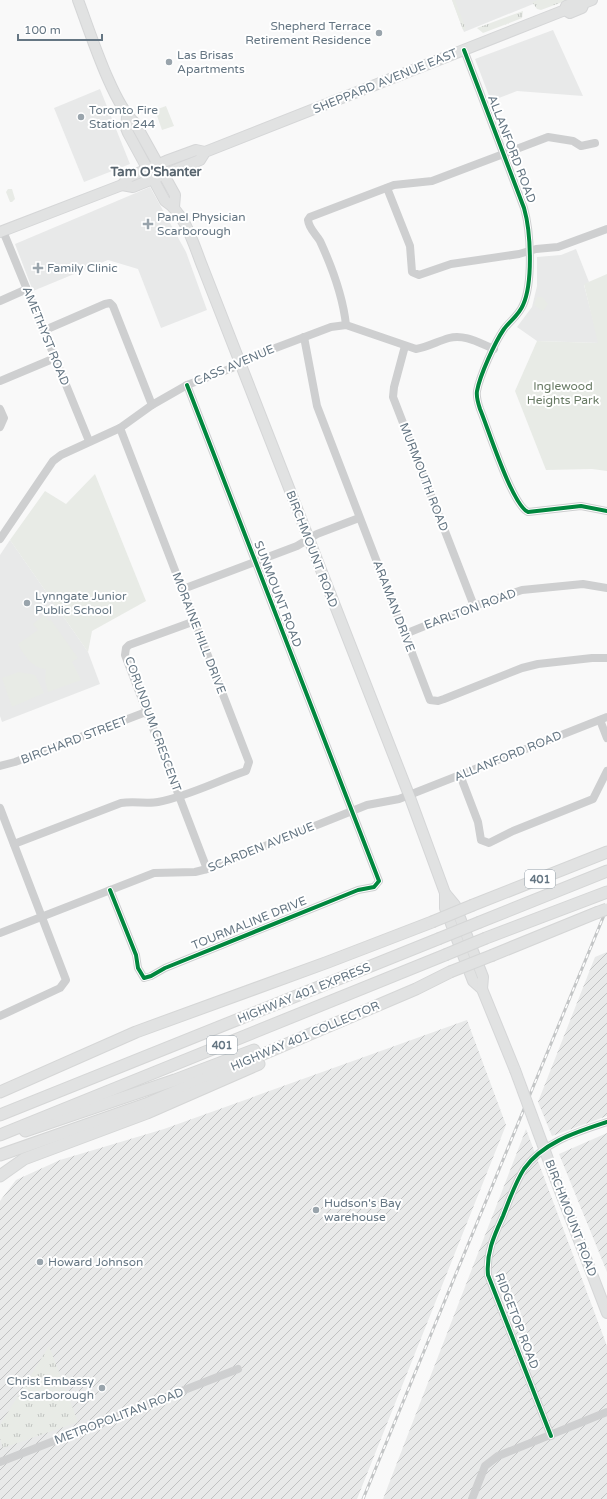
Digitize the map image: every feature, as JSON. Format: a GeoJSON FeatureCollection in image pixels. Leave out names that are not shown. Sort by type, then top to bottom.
{"type":"FeatureCollection","features":[{"type":"Feature","properties":{"kind":"highway","name":"401"},"geometry":{"type":"LineString","coordinates":[[0,1092],[136,1032],[321,965],[607,852]]}},
{"type":"Feature","properties":{"kind":"highway","name":"HIGHWAY 401 EXPRESS"},"geometry":{"type":"LineString","coordinates":[[0,1115],[607,871]]}},
{"type":"Feature","properties":{"kind":"highway","name":"HIGHWAY 401 EXPRESS"},"geometry":{"type":"LineString","coordinates":[[0,1135],[486,938],[607,892]]}},
{"type":"Feature","properties":{"kind":"highway","name":"HIGHWAY 401 COLLECTOR"},"geometry":{"type":"LineString","coordinates":[[0,1155],[146,1104],[416,989],[450,972],[607,909]]}},
{"type":"Feature","properties":{"kind":"highway"},"geometry":{"type":"LineString","coordinates":[[0,1139],[175,1080],[416,989]]}},
{"type":"Feature","properties":{"kind":"highway"},"geometry":{"type":"LineString","coordinates":[[0,1176],[24,1159],[147,1113],[232,1077],[416,989]]}},
{"type":"Feature","properties":{"kind":"main road","name":"BIRCHMOUNT ROAD"},"geometry":{"type":"LineString","coordinates":[[78,0],[116,96],[127,117],[135,123],[175,195],[174,207]]}},
{"type":"Feature","properties":{"kind":"main road","name":"SHEPPARD AVENUE EAST"},"geometry":{"type":"LineString","coordinates":[[2,231],[122,185],[129,177],[196,150],[205,152],[565,10],[566,6],[579,0],[588,2]]}},
{"type":"Feature","properties":{"kind":"main road","name":"BIRCHMOUNT ROAD"},"geometry":{"type":"LineString","coordinates":[[127,117],[126,128],[148,170],[165,201],[174,207],[191,237],[409,795],[445,893],[445,908],[467,966],[473,981],[482,989],[515,1070],[607,1313]]}},
{"type":"Feature","properties":{"kind":"main road","name":"SHEPPARD AVENUE EAST"},"geometry":{"type":"LineString","coordinates":[[122,185],[132,187],[164,175],[200,160],[205,152]]}},
{"type":"Feature","properties":{"kind":"street","name":"ALLANFORD ROAD"},"geometry":{"type":"LineString","coordinates":[[464,50],[525,211],[529,252],[530,279],[524,304],[504,329],[483,374],[477,396],[496,449],[518,503],[528,512],[581,506],[607,511]]}},
{"type":"Feature","properties":{"kind":"street"},"geometry":{"type":"LineString","coordinates":[[494,349],[470,338],[460,337],[449,338],[427,347],[416,349],[346,325],[332,272],[320,241],[309,226],[308,220],[312,216],[387,188],[399,184],[432,181],[548,137],[573,141],[581,146],[595,143]]}},
{"type":"Feature","properties":{"kind":"street"},"geometry":{"type":"LineString","coordinates":[[387,188],[410,246],[410,268],[414,274],[424,274],[451,264],[558,248],[607,229]]}},
{"type":"Feature","properties":{"kind":"street","name":"AMETHYST ROAD"},"geometry":{"type":"LineString","coordinates":[[2,231],[56,358],[89,441]]}},
{"type":"Feature","properties":{"kind":"street"},"geometry":{"type":"LineString","coordinates":[[0,301],[27,289]]}},
{"type":"Feature","properties":{"kind":"street"},"geometry":{"type":"LineString","coordinates":[[44,330],[110,303],[114,306],[152,405]]}},
{"type":"Feature","properties":{"kind":"street","name":"CASS AVENUE"},"geometry":{"type":"LineString","coordinates":[[0,539],[54,461],[69,449],[120,428],[152,405],[187,385],[232,368],[240,362],[304,337],[331,327],[346,325]]}},
{"type":"Feature","properties":{"kind":"street","name":"ARAMAN DRIVE"},"geometry":{"type":"LineString","coordinates":[[304,337],[317,406],[405,634],[427,696],[434,701],[444,699],[522,668],[538,664],[592,658],[607,658]]}},
{"type":"Feature","properties":{"kind":"street","name":"MURMOUTH ROAD"},"geometry":{"type":"LineString","coordinates":[[405,346],[394,387],[393,397],[474,606]]}},
{"type":"Feature","properties":{"kind":"street"},"geometry":{"type":"LineString","coordinates":[[0,381],[56,358]]}},
{"type":"Feature","properties":{"kind":"street","name":"SUNMOUNT ROAD"},"geometry":{"type":"LineString","coordinates":[[187,385],[352,811]]}},
{"type":"Feature","properties":{"kind":"street"},"geometry":{"type":"LineString","coordinates":[[0,409],[4,418],[0,427]]}},
{"type":"Feature","properties":{"kind":"street","name":"MORAINE HILL DRIVE"},"geometry":{"type":"LineString","coordinates":[[120,428],[249,762],[246,771],[179,797]]}},
{"type":"Feature","properties":{"kind":"street"},"geometry":{"type":"LineString","coordinates":[[183,589],[297,546],[309,539],[359,518]]}},
{"type":"Feature","properties":{"kind":"street","name":"EARLTON ROAD"},"geometry":{"type":"LineString","coordinates":[[405,634],[509,593],[528,589],[583,584],[607,588]]}},
{"type":"Feature","properties":{"kind":"street","name":"CORUNDUM CRESCENT"},"geometry":{"type":"LineString","coordinates":[[194,621],[129,645],[126,648],[125,655],[207,869]]}},
{"type":"Feature","properties":{"kind":"street","name":"BIRCHARD STREET"},"geometry":{"type":"LineString","coordinates":[[0,766],[15,762],[146,712]]}},
{"type":"Feature","properties":{"kind":"street","name":"ALLANFORD ROAD"},"geometry":{"type":"LineString","coordinates":[[409,795],[604,718]]}},
{"type":"Feature","properties":{"kind":"street"},"geometry":{"type":"LineString","coordinates":[[604,718],[607,738]]}},
{"type":"Feature","properties":{"kind":"street"},"geometry":{"type":"LineString","coordinates":[[460,775],[478,822],[481,840],[489,843],[513,831],[593,799],[607,771]]}},
{"type":"Feature","properties":{"kind":"street","name":"SCARDEN AVENUE"},"geometry":{"type":"LineString","coordinates":[[0,933],[154,873],[195,872],[207,869],[368,805],[389,802],[409,795]]}},
{"type":"Feature","properties":{"kind":"street"},"geometry":{"type":"LineString","coordinates":[[14,844],[121,802],[156,802],[179,797]]}},
{"type":"Feature","properties":{"kind":"street"},"geometry":{"type":"LineString","coordinates":[[0,808],[66,980],[60,988],[0,1016]]}},
{"type":"Feature","properties":{"kind":"street","name":"TOURMALINE DRIVE"},"geometry":{"type":"LineString","coordinates":[[110,890],[136,955],[140,973],[144,978],[151,976],[172,965],[358,890],[377,885],[379,878],[352,811]]}},
{"type":"Feature","properties":{"kind":"street","name":"RIDGETOP ROAD"},"geometry":{"type":"LineString","coordinates":[[551,1436],[488,1275],[488,1253],[520,1177],[528,1164],[551,1145],[607,1122]]}},
{"type":"Feature","properties":{"kind":"street","name":"METROPOLITAN ROAD"},"geometry":{"type":"LineString","coordinates":[[0,1462],[238,1369]]}},
{"type":"Feature","properties":{"kind":"street"},"geometry":{"type":"LineString","coordinates":[[472,1499],[485,1466],[498,1456],[551,1436],[607,1412]]}},
{"type":"Feature","properties":{"kind":"shaded area"},"geometry":{"type":"Polygon","coordinates":[[[452,0],[543,0],[464,32],[452,0]]]}},
{"type":"Feature","properties":{"kind":"shaded area"},"geometry":{"type":"Polygon","coordinates":[[[553,30],[583,96],[517,91],[491,101],[475,59],[553,30]]]}},
{"type":"Feature","properties":{"kind":"shaded area"},"geometry":{"type":"Polygon","coordinates":[[[100,89],[130,164],[84,182],[54,108],[100,89]]]}},
{"type":"Feature","properties":{"kind":"shaded area"},"geometry":{"type":"Polygon","coordinates":[[[150,187],[186,252],[207,310],[161,328],[138,269],[108,260],[33,291],[15,244],[150,187]]]}},
{"type":"Feature","properties":{"kind":"shaded area"},"geometry":{"type":"Polygon","coordinates":[[[576,249],[589,282],[584,285],[599,343],[537,341],[517,327],[532,307],[537,286],[537,257],[561,255],[576,249]]]}},
{"type":"Feature","properties":{"kind":"shaded area","name":"Lynngate Junior Public School"},"geometry":{"type":"Polygon","coordinates":[[[10,540],[88,652],[100,684],[2,722],[0,716],[0,555],[10,540]]]}},
{"type":"Feature","properties":{"kind":"shaded area"},"geometry":{"type":"Polygon","coordinates":[[[607,952],[607,1116],[552,1136],[538,1102],[595,957],[607,952]]]}},
{"type":"Feature","properties":{"kind":"shaded area"},"geometry":{"type":"Polygon","coordinates":[[[467,1020],[506,1125],[357,1499],[0,1499],[0,1201],[16,1180],[60,1160],[164,1129],[467,1020]]]}},
{"type":"Feature","properties":{"kind":"shaded area"},"geometry":{"type":"Polygon","coordinates":[[[526,1129],[607,1346],[607,1499],[383,1499],[526,1129]]]}},
{"type":"Feature","properties":{"kind":"shaded area"},"geometry":{"type":"Polygon","coordinates":[[[607,1133],[607,1272],[559,1154],[607,1133]]]}},
{"type":"Feature","properties":{"kind":"green space"},"geometry":{"type":"Polygon","coordinates":[[[452,0],[455,0],[466,29],[463,30],[452,0]]]}},
{"type":"Feature","properties":{"kind":"green space"},"geometry":{"type":"Polygon","coordinates":[[[538,0],[568,0],[541,10],[537,9],[532,2],[538,0]]]}},
{"type":"Feature","properties":{"kind":"green space"},"geometry":{"type":"Polygon","coordinates":[[[523,11],[522,18],[483,33],[477,28],[523,11]]]}},
{"type":"Feature","properties":{"kind":"green space"},"geometry":{"type":"Polygon","coordinates":[[[166,106],[174,126],[162,130],[155,110],[166,106]]]}},
{"type":"Feature","properties":{"kind":"green space"},"geometry":{"type":"Polygon","coordinates":[[[8,189],[12,189],[15,199],[12,202],[10,202],[6,192],[8,189]]]}},
{"type":"Feature","properties":{"kind":"green space","name":"Inglewood Heights Park"},"geometry":{"type":"Polygon","coordinates":[[[607,274],[607,471],[592,469],[546,470],[515,391],[537,341],[598,343],[584,284],[607,274]]]}},
{"type":"Feature","properties":{"kind":"green space"},"geometry":{"type":"Polygon","coordinates":[[[537,297],[542,297],[548,304],[543,311],[534,305],[537,297]]]}},
{"type":"Feature","properties":{"kind":"green space"},"geometry":{"type":"Polygon","coordinates":[[[95,474],[146,601],[92,631],[88,652],[10,540],[45,491],[66,504],[95,474]]]}},
{"type":"Feature","properties":{"kind":"green space"},"geometry":{"type":"Polygon","coordinates":[[[44,615],[49,621],[51,620],[78,658],[72,662],[81,680],[48,692],[45,680],[46,669],[33,664],[18,644],[38,630],[33,624],[44,615]]]}},
{"type":"Feature","properties":{"kind":"green space"},"geometry":{"type":"Polygon","coordinates":[[[19,672],[35,675],[44,693],[12,707],[2,678],[19,672]]]}},
{"type":"Feature","properties":{"kind":"green space"},"geometry":{"type":"Polygon","coordinates":[[[49,1346],[78,1422],[3,1448],[0,1438],[0,1425],[49,1346]]]}},
{"type":"Feature","properties":{"kind":"railway"},"geometry":{"type":"LineString","coordinates":[[363,1499],[607,908]]}},
{"type":"Feature","properties":{"kind":"cycle path"},"geometry":{"type":"LineString","coordinates":[[464,50],[524,208],[528,230],[530,257],[530,271],[523,305],[517,315],[504,329],[496,342],[481,376],[477,391],[477,398],[494,448],[508,481],[515,496],[528,512],[581,506],[607,511]]}},
{"type":"Feature","properties":{"kind":"cycle path"},"geometry":{"type":"LineString","coordinates":[[110,890],[136,955],[138,968],[144,978],[151,976],[165,968],[358,890],[374,887],[379,881],[187,385]]}},
{"type":"Feature","properties":{"kind":"cycle path"},"geometry":{"type":"LineString","coordinates":[[551,1436],[488,1275],[489,1252],[515,1186],[524,1169],[532,1160],[541,1152],[561,1139],[607,1122]]}},
{"type":"Feature","properties":{"kind":"place","name":"Shepherd Terrace Retirement Residence"},"geometry":{"type":"Point","coordinates":[379,33]}},
{"type":"Feature","properties":{"kind":"place","name":"Las Brisas Apartments"},"geometry":{"type":"Point","coordinates":[169,62]}},
{"type":"Feature","properties":{"kind":"place","name":"Toronto Fire Station 244"},"geometry":{"type":"Point","coordinates":[81,117]}},
{"type":"Feature","properties":{"kind":"place","name":"Panel Physician Scarborough"},"geometry":{"type":"Point","coordinates":[148,224]}},
{"type":"Feature","properties":{"kind":"place","name":"Family Clinic"},"geometry":{"type":"Point","coordinates":[38,268]}},
{"type":"Feature","properties":{"kind":"place","name":"Lynngate Junior Public School"},"geometry":{"type":"Point","coordinates":[27,603]}},
{"type":"Feature","properties":{"kind":"place","name":"Hudson's Bay warehouse"},"geometry":{"type":"Point","coordinates":[316,1210]}},
{"type":"Feature","properties":{"kind":"place","name":"Howard Johnson"},"geometry":{"type":"Point","coordinates":[40,1262]}},
{"type":"Feature","properties":{"kind":"place","name":"Christ Embassy Scarborough"},"geometry":{"type":"Point","coordinates":[102,1388]}},
{"type":"Feature","properties":{"kind":"district","name":"Tam O'Shanter"},"geometry":{"type":"Point","coordinates":[156,172]}}]}
